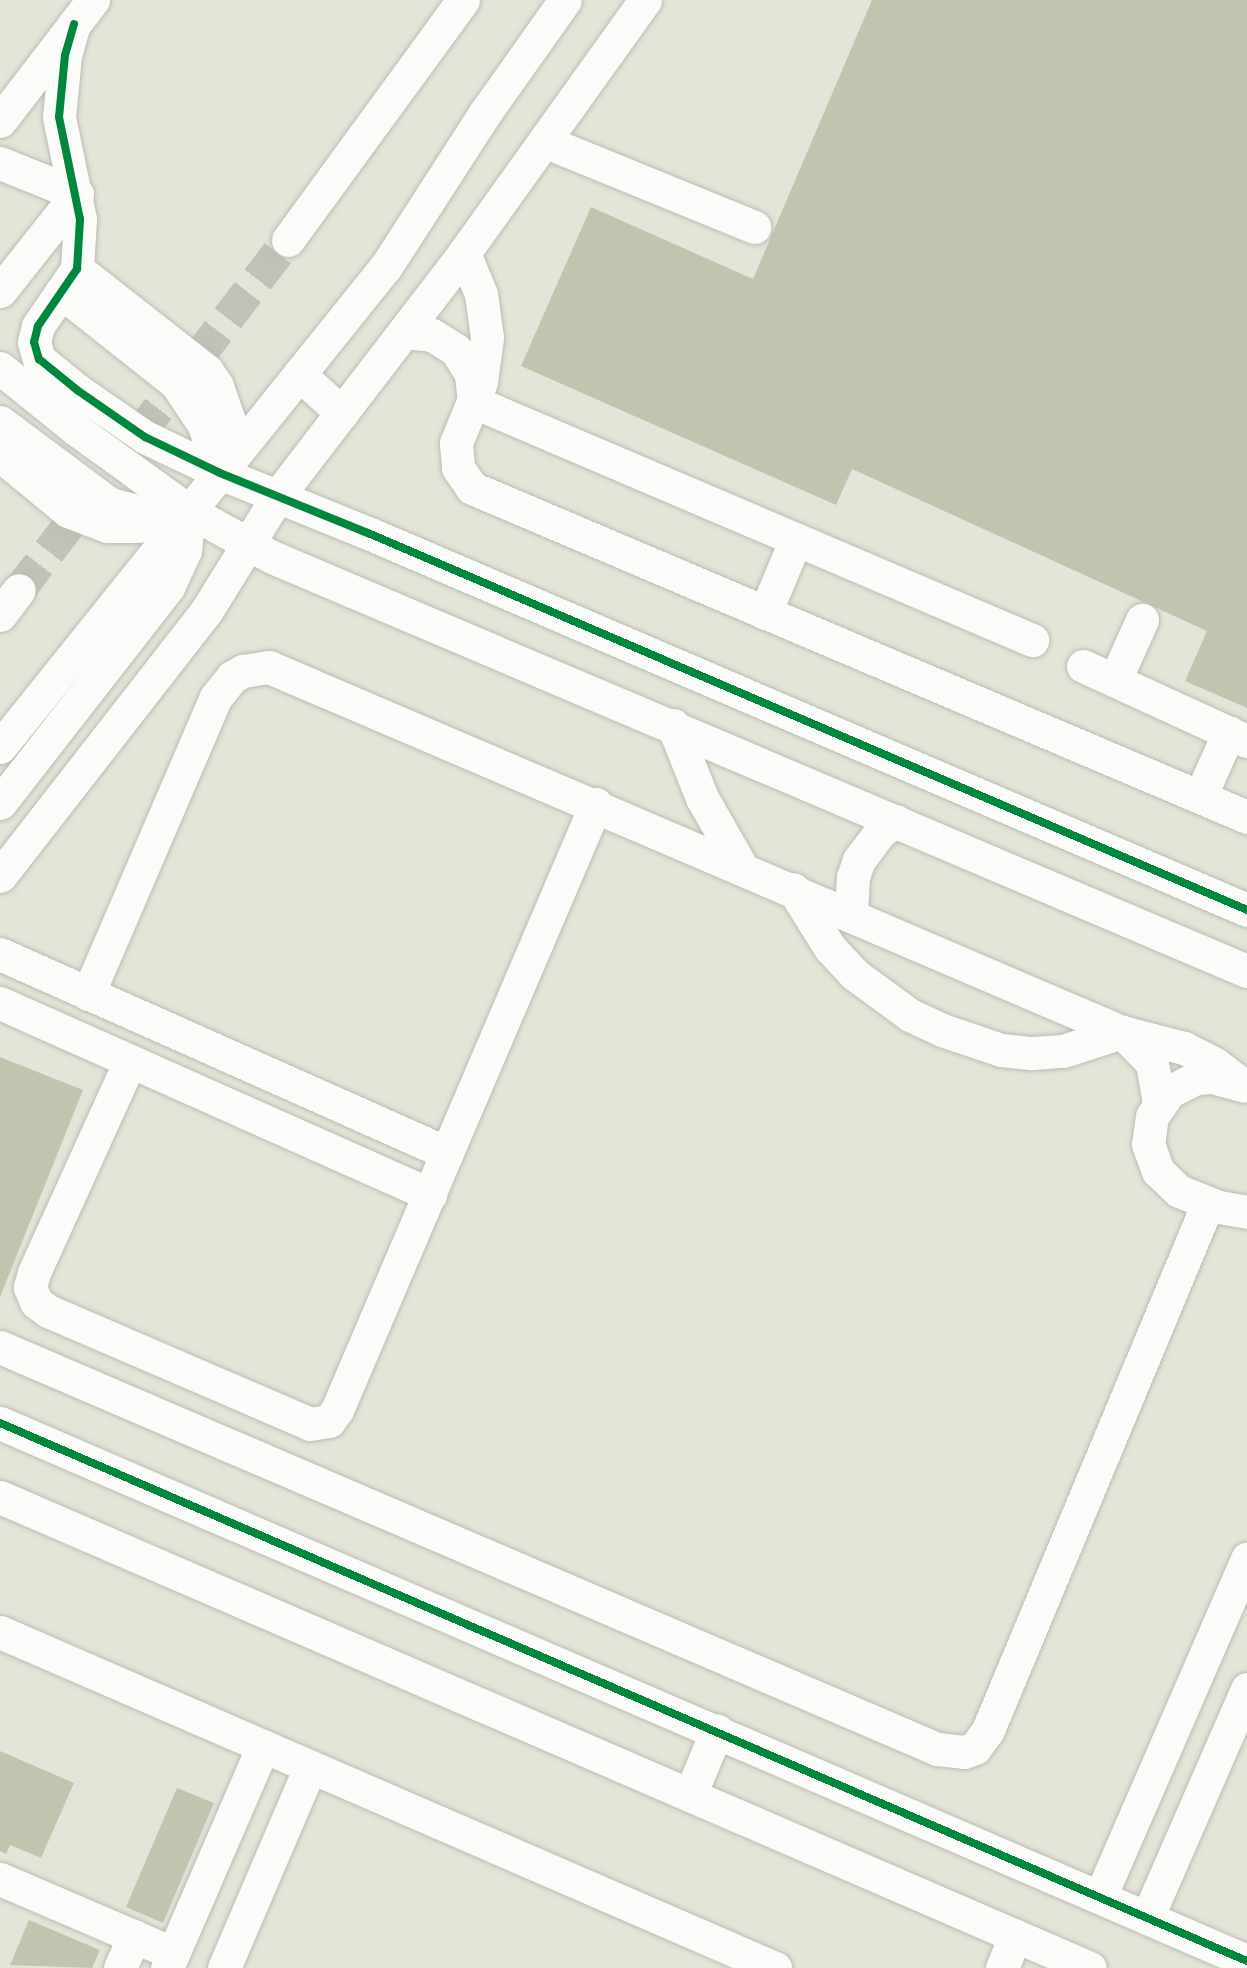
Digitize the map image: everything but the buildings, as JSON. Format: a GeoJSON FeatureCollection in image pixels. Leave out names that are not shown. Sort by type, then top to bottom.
{"type":"FeatureCollection","features":[{"type":"Feature","properties":{"kind":"street"},"geometry":{"type":"LineString","coordinates":[[288,240],[463,0]]}},
{"type":"Feature","properties":{"kind":"street"},"geometry":{"type":"LineString","coordinates":[[0,747],[414,228],[485,114],[565,0]]}},
{"type":"Feature","properties":{"kind":"street"},"geometry":{"type":"LineString","coordinates":[[0,876],[207,610],[277,497],[464,253],[546,142],[645,0]]}},
{"type":"Feature","properties":{"kind":"street"},"geometry":{"type":"LineString","coordinates":[[0,121],[84,12]]}},
{"type":"Feature","properties":{"kind":"street"},"geometry":{"type":"LineString","coordinates":[[84,12],[65,56],[59,117],[77,194],[80,219],[69,280],[35,334],[39,359],[119,420],[220,473],[1247,910]]}},
{"type":"Feature","properties":{"kind":"street"},"geometry":{"type":"LineString","coordinates":[[546,142],[754,227]]}},
{"type":"Feature","properties":{"kind":"street"},"geometry":{"type":"LineString","coordinates":[[0,163],[77,194]]}},
{"type":"Feature","properties":{"kind":"street"},"geometry":{"type":"LineString","coordinates":[[0,291],[77,194]]}},
{"type":"Feature","properties":{"kind":"street"},"geometry":{"type":"LineString","coordinates":[[464,253],[481,294],[487,338],[474,402],[460,431],[455,455],[458,468],[472,488],[1247,817]]}},
{"type":"Feature","properties":{"kind":"street"},"geometry":{"type":"LineString","coordinates":[[69,280],[193,359],[217,386],[225,403],[229,439],[220,473]]}},
{"type":"Feature","properties":{"kind":"street"},"geometry":{"type":"LineString","coordinates":[[404,332],[432,335],[456,350],[471,374],[474,402]]}},
{"type":"Feature","properties":{"kind":"street"},"geometry":{"type":"LineString","coordinates":[[0,368],[77,430],[189,511],[246,544],[1247,971]]}},
{"type":"Feature","properties":{"kind":"street"},"geometry":{"type":"LineString","coordinates":[[299,374],[342,414]]}},
{"type":"Feature","properties":{"kind":"street"},"geometry":{"type":"LineString","coordinates":[[474,402],[1032,640]]}},
{"type":"Feature","properties":{"kind":"street"},"geometry":{"type":"LineString","coordinates":[[0,422],[110,504],[149,514],[189,511]]}},
{"type":"Feature","properties":{"kind":"street"},"geometry":{"type":"LineString","coordinates":[[0,455],[51,499],[87,520],[129,528],[170,520],[189,511]]}},
{"type":"Feature","properties":{"kind":"street"},"geometry":{"type":"LineString","coordinates":[[0,803],[168,587],[185,551],[189,511]]}},
{"type":"Feature","properties":{"kind":"street"},"geometry":{"type":"LineString","coordinates":[[765,614],[796,539]]}},
{"type":"Feature","properties":{"kind":"street"},"geometry":{"type":"LineString","coordinates":[[1114,680],[1142,620]]}},
{"type":"Feature","properties":{"kind":"street"},"geometry":{"type":"LineString","coordinates":[[1083,666],[1238,737],[1200,798]]}},
{"type":"Feature","properties":{"kind":"street"},"geometry":{"type":"LineString","coordinates":[[88,994],[216,698],[232,677],[256,667],[282,670],[1122,1032],[1184,1048],[1246,1086]]}},
{"type":"Feature","properties":{"kind":"street"},"geometry":{"type":"LineString","coordinates":[[673,725],[702,798],[741,866]]}},
{"type":"Feature","properties":{"kind":"street"},"geometry":{"type":"LineString","coordinates":[[130,1060],[31,1280],[36,1302],[48,1311],[310,1424],[323,1424],[337,1410],[596,804]]}},
{"type":"Feature","properties":{"kind":"street"},"geometry":{"type":"LineString","coordinates":[[851,914],[853,877],[859,860],[869,845],[896,821]]}},
{"type":"Feature","properties":{"kind":"street"},"geometry":{"type":"LineString","coordinates":[[794,889],[830,948],[854,974],[910,1016],[942,1030],[1001,1050],[1032,1053],[1073,1049],[1122,1032]]}},
{"type":"Feature","properties":{"kind":"street"},"geometry":{"type":"LineString","coordinates":[[0,954],[447,1153]]}},
{"type":"Feature","properties":{"kind":"street"},"geometry":{"type":"LineString","coordinates":[[0,1003],[430,1194]]}},
{"type":"Feature","properties":{"kind":"street"},"geometry":{"type":"LineString","coordinates":[[1122,1032],[1152,1064],[1160,1089],[1159,1103],[1148,1130],[1154,1165],[1179,1191],[1208,1203],[1247,1212]]}},
{"type":"Feature","properties":{"kind":"street"},"geometry":{"type":"LineString","coordinates":[[1159,1103],[1169,1092],[1197,1078],[1212,1077],[1246,1086]]}},
{"type":"Feature","properties":{"kind":"street"},"geometry":{"type":"LineString","coordinates":[[0,1347],[937,1749],[964,1752],[975,1748],[988,1730],[1208,1203]]}},
{"type":"Feature","properties":{"kind":"street"},"geometry":{"type":"LineString","coordinates":[[0,1423],[717,1730],[1247,1961]]}},
{"type":"Feature","properties":{"kind":"street"},"geometry":{"type":"LineString","coordinates":[[0,1497],[1016,1936],[1073,1965]]}},
{"type":"Feature","properties":{"kind":"street"},"geometry":{"type":"LineString","coordinates":[[1100,1897],[1247,1558]]}},
{"type":"Feature","properties":{"kind":"street"},"geometry":{"type":"LineString","coordinates":[[0,1632],[775,1968]]}},
{"type":"Feature","properties":{"kind":"street"},"geometry":{"type":"LineString","coordinates":[[1147,1918],[1247,1689]]}},
{"type":"Feature","properties":{"kind":"street"},"geometry":{"type":"LineString","coordinates":[[690,1795],[717,1730]]}},
{"type":"Feature","properties":{"kind":"street"},"geometry":{"type":"LineString","coordinates":[[3,1888],[134,1936],[170,1961],[263,1746]]}},
{"type":"Feature","properties":{"kind":"street"},"geometry":{"type":"LineString","coordinates":[[224,1968],[310,1767]]}},
{"type":"Feature","properties":{"kind":"street"},"geometry":{"type":"LineString","coordinates":[[120,1968],[134,1936]]}},
{"type":"Feature","properties":{"kind":"street"},"geometry":{"type":"LineString","coordinates":[[1002,1968],[1016,1936]]}},
{"type":"Feature","properties":{"kind":"tunnel"},"geometry":{"type":"LineString","coordinates":[[19,590],[288,240]]}},
{"type":"Feature","properties":{"kind":"cycle path"},"geometry":{"type":"LineString","coordinates":[[74,24],[65,55],[59,117],[80,219],[77,269],[38,326],[34,342],[39,359],[77,390],[145,437],[220,473],[368,533],[1247,910]]}},
{"type":"Feature","properties":{"kind":"cycle path"},"geometry":{"type":"LineString","coordinates":[[0,1423],[1247,1961]]}}]}
